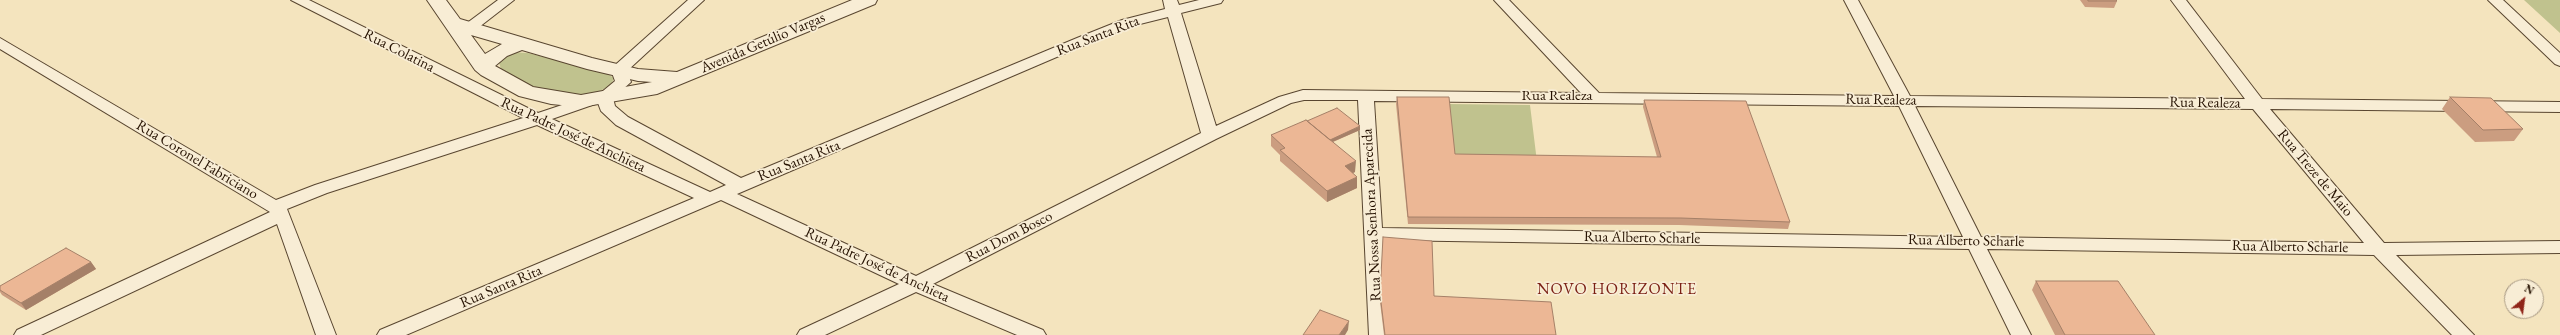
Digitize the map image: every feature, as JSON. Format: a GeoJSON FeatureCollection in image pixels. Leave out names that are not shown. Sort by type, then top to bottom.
{"type":"FeatureCollection","features":[{"type":"Feature","properties":{"kind":"street","name":"Rua Colatina"},"geometry":{"type":"LineString","coordinates":[[298,0],[480,92]]}},
{"type":"Feature","properties":{"kind":"street"},"geometry":{"type":"LineString","coordinates":[[436,0],[462,29],[485,68]]}},
{"type":"Feature","properties":{"kind":"street"},"geometry":{"type":"LineString","coordinates":[[462,29],[507,0]]}},
{"type":"Feature","properties":{"kind":"street"},"geometry":{"type":"LineString","coordinates":[[24,335],[279,211],[321,189],[598,99],[623,82],[620,70],[698,0]]}},
{"type":"Feature","properties":{"kind":"street","name":"Rua Santa Rita"},"geometry":{"type":"LineString","coordinates":[[387,335],[1082,41],[1172,5],[1216,0]]}},
{"type":"Feature","properties":{"kind":"street"},"geometry":{"type":"LineString","coordinates":[[1501,0],[1594,97]]}},
{"type":"Feature","properties":{"kind":"street"},"geometry":{"type":"LineString","coordinates":[[1851,0],[1904,100],[2021,335]]}},
{"type":"Feature","properties":{"kind":"street","name":"Rua Treze de Maio"},"geometry":{"type":"LineString","coordinates":[[2178,0],[2257,104],[2379,248],[2464,335]]}},
{"type":"Feature","properties":{"kind":"street"},"geometry":{"type":"LineString","coordinates":[[2495,0],[2560,61]]}},
{"type":"Feature","properties":{"kind":"street","name":"Avenida Getúlio Vargas"},"geometry":{"type":"LineString","coordinates":[[485,68],[526,92],[550,98],[598,99],[650,90],[856,2]]}},
{"type":"Feature","properties":{"kind":"street"},"geometry":{"type":"LineString","coordinates":[[1172,5],[1210,135]]}},
{"type":"Feature","properties":{"kind":"street","name":"Avenida Getúlio Vargas"},"geometry":{"type":"LineString","coordinates":[[462,29],[620,70],[653,77],[681,77]]}},
{"type":"Feature","properties":{"kind":"street","name":"Rua Coronel Fabriciano"},"geometry":{"type":"LineString","coordinates":[[0,43],[279,211]]}},
{"type":"Feature","properties":{"kind":"street"},"geometry":{"type":"LineString","coordinates":[[480,92],[485,68],[500,52],[520,44]]}},
{"type":"Feature","properties":{"kind":"street","name":"Rua Padre José de Anchieta"},"geometry":{"type":"LineString","coordinates":[[480,92],[714,196],[1036,335]]}},
{"type":"Feature","properties":{"kind":"street","name":"Rua Realeza"},"geometry":{"type":"LineString","coordinates":[[1210,135],[1285,100],[1303,95],[2560,107]]}},
{"type":"Feature","properties":{"kind":"street","name":"Rua Nossa Senhora Aparecida"},"geometry":{"type":"LineString","coordinates":[[1366,95],[1378,335]]}},
{"type":"Feature","properties":{"kind":"street","name":"Rua Padre José de Anchieta"},"geometry":{"type":"LineString","coordinates":[[598,99],[622,120],[740,185]]}},
{"type":"Feature","properties":{"kind":"street","name":"Rua Dom Bosco"},"geometry":{"type":"LineString","coordinates":[[807,335],[916,284],[1210,135]]}},
{"type":"Feature","properties":{"kind":"street"},"geometry":{"type":"LineString","coordinates":[[279,211],[326,335]]}},
{"type":"Feature","properties":{"kind":"street","name":"Rua Alberto Scharle"},"geometry":{"type":"LineString","coordinates":[[1372,234],[1973,241],[2379,248],[2560,247]]}},
{"type":"Feature","properties":{"kind":"green space"},"geometry":{"type":"Polygon","coordinates":[[[2524,0],[2560,0],[2560,33],[2524,0]]]}},
{"type":"Feature","properties":{"kind":"green space"},"geometry":{"type":"Polygon","coordinates":[[[513,52],[528,53],[605,72],[614,78],[611,85],[593,95],[560,95],[517,81],[501,69],[499,63],[501,59],[513,52]]]}},
{"type":"Feature","properties":{"kind":"green space"},"geometry":{"type":"Polygon","coordinates":[[[1448,104],[1530,105],[1537,162],[1454,161],[1448,104]]]}},
{"type":"Feature","properties":{"kind":"building"},"geometry":{"type":"Polygon","coordinates":[[[2116,0],[2117,1],[2088,1],[2116,0]]]}},
{"type":"Feature","properties":{"kind":"building"},"geometry":{"type":"Polygon","coordinates":[[[1397,97],[1449,97],[1455,154],[1661,157],[1644,100],[1746,101],[1790,222],[1681,218],[1408,217],[1397,97]]]}},
{"type":"Feature","properties":{"kind":"building"},"geometry":{"type":"Polygon","coordinates":[[[2450,97],[2491,98],[2523,129],[2483,130],[2450,97]]]}},
{"type":"Feature","properties":{"kind":"building"},"geometry":{"type":"Polygon","coordinates":[[[1337,108],[1360,126],[1330,140],[1307,121],[1337,108]]]}},
{"type":"Feature","properties":{"kind":"building"},"geometry":{"type":"Polygon","coordinates":[[[1306,120],[1356,161],[1345,166],[1357,177],[1327,191],[1280,150],[1285,148],[1271,135],[1306,120]]]}},
{"type":"Feature","properties":{"kind":"building"},"geometry":{"type":"Polygon","coordinates":[[[1383,237],[1432,241],[1434,296],[1551,302],[1556,335],[1385,335],[1380,294],[1383,237]]]}},
{"type":"Feature","properties":{"kind":"building"},"geometry":{"type":"Polygon","coordinates":[[[66,248],[91,262],[21,303],[0,290],[0,286],[66,248]]]}},
{"type":"Feature","properties":{"kind":"building"},"geometry":{"type":"Polygon","coordinates":[[[2036,281],[2118,281],[2155,335],[2065,335],[2036,281]]]}},
{"type":"Feature","properties":{"kind":"building"},"geometry":{"type":"Polygon","coordinates":[[[1320,310],[1349,321],[1339,335],[1303,335],[1320,310]]]}},
{"type":"Feature","properties":{"kind":"district","name":"NOVO HORIZONTE"},"geometry":{"type":"Point","coordinates":[1617,290]}}]}
